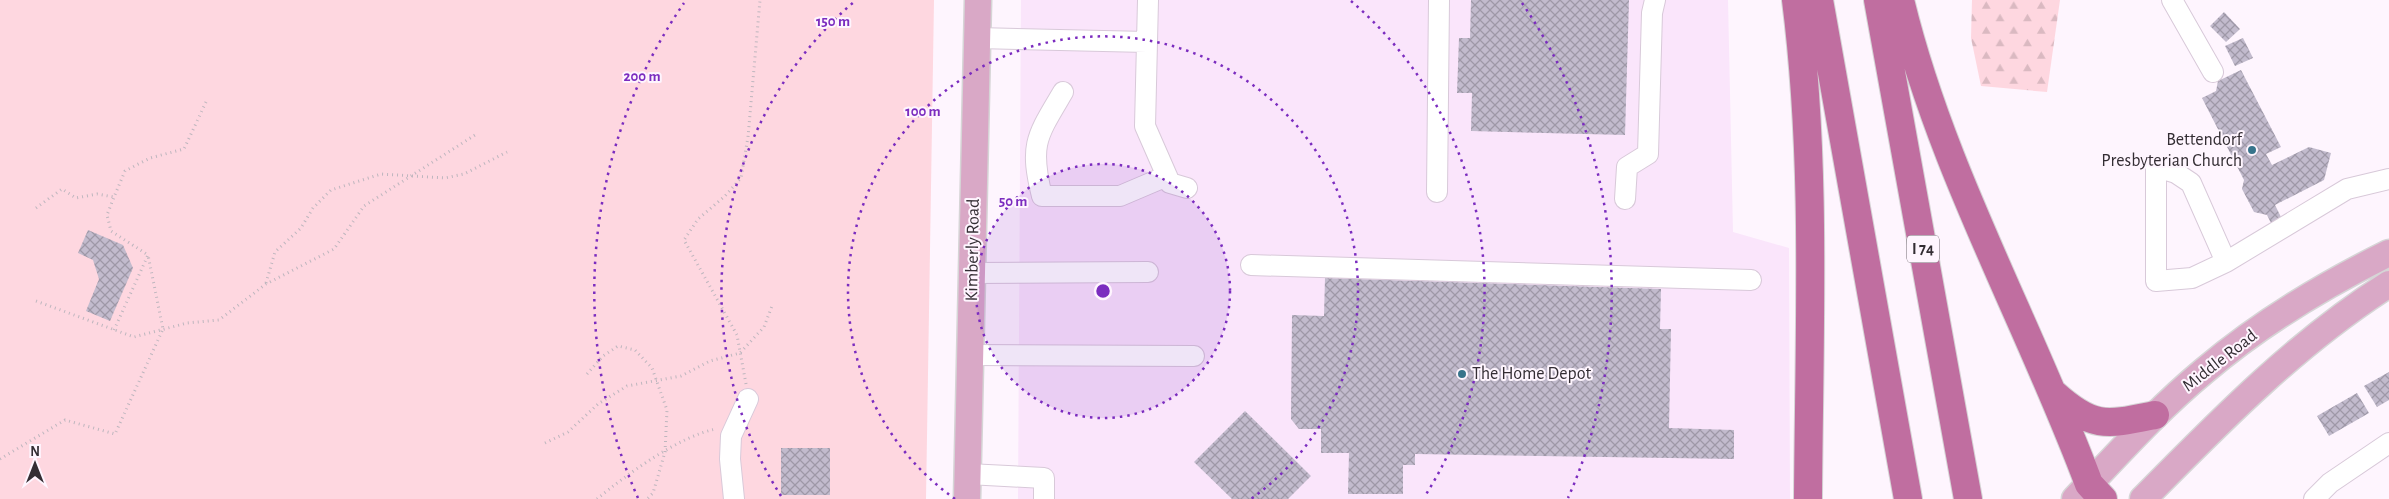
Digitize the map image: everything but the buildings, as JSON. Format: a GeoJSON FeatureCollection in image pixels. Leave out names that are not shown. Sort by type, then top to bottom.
{"type":"FeatureCollection","features":[{"type":"Feature","properties":{"kind":"highway"},"geometry":{"type":"LineString","coordinates":[[1796,0],[1804,73],[1810,183],[1808,499]]}},
{"type":"Feature","properties":{"kind":"highway"},"geometry":{"type":"LineString","coordinates":[[1819,0],[1908,499]]}},
{"type":"Feature","properties":{"kind":"highway","name":"I 74"},"geometry":{"type":"LineString","coordinates":[[1878,0],[1968,499]]}},
{"type":"Feature","properties":{"kind":"highway"},"geometry":{"type":"LineString","coordinates":[[1900,0],[1922,81],[1948,148],[2052,392],[2089,494]]}},
{"type":"Feature","properties":{"kind":"highway"},"geometry":{"type":"LineString","coordinates":[[2052,392],[2073,411],[2088,419],[2105,423],[2118,423],[2155,416]]}},
{"type":"Feature","properties":{"kind":"main road","name":"Kimberly Road"},"geometry":{"type":"LineString","coordinates":[[968,486],[978,0]]}},
{"type":"Feature","properties":{"kind":"main road","name":"Middle Road"},"geometry":{"type":"LineString","coordinates":[[2089,494],[2155,416],[2204,371],[2257,331],[2361,267],[2389,253]]}},
{"type":"Feature","properties":{"kind":"main road"},"geometry":{"type":"LineString","coordinates":[[2143,499],[2249,393],[2356,305],[2389,284]]}},
{"type":"Feature","properties":{"kind":"street"},"geometry":{"type":"LineString","coordinates":[[1148,0],[1145,126],[1170,183],[1187,188]]}},
{"type":"Feature","properties":{"kind":"street"},"geometry":{"type":"LineString","coordinates":[[1437,192],[1439,0]]}},
{"type":"Feature","properties":{"kind":"street"},"geometry":{"type":"LineString","coordinates":[[1625,199],[1627,167],[1648,154],[1652,13],[1655,0]]}},
{"type":"Feature","properties":{"kind":"street"},"geometry":{"type":"LineString","coordinates":[[2172,0],[2213,72]]}},
{"type":"Feature","properties":{"kind":"street"},"geometry":{"type":"LineString","coordinates":[[977,38],[1147,42]]}},
{"type":"Feature","properties":{"kind":"street"},"geometry":{"type":"LineString","coordinates":[[1063,92],[1042,128],[1034,150],[1035,168],[1042,196],[1120,196],[1167,176]]}},
{"type":"Feature","properties":{"kind":"street"},"geometry":{"type":"LineString","coordinates":[[2226,262],[2192,183],[2176,173],[2156,167],[2156,281],[2192,278],[2226,262],[2348,190],[2389,179]]}},
{"type":"Feature","properties":{"kind":"street"},"geometry":{"type":"LineString","coordinates":[[1251,265],[1751,280]]}},
{"type":"Feature","properties":{"kind":"street"},"geometry":{"type":"LineString","coordinates":[[973,273],[1148,272]]}},
{"type":"Feature","properties":{"kind":"street"},"geometry":{"type":"LineString","coordinates":[[971,355],[1194,356]]}},
{"type":"Feature","properties":{"kind":"street"},"geometry":{"type":"LineString","coordinates":[[734,499],[730,443],[731,436],[748,399]]}},
{"type":"Feature","properties":{"kind":"street"},"geometry":{"type":"LineString","coordinates":[[2314,499],[2330,483],[2389,443]]}},
{"type":"Feature","properties":{"kind":"street"},"geometry":{"type":"LineString","coordinates":[[968,486],[1044,478],[1044,499]]}},
{"type":"Feature","properties":{"kind":"path"},"geometry":{"type":"LineString","coordinates":[[748,399],[737,335],[684,240],[698,219],[725,196],[741,178],[748,137],[760,0]]}},
{"type":"Feature","properties":{"kind":"path"},"geometry":{"type":"LineString","coordinates":[[0,459],[64,420],[115,434],[163,329],[148,255],[111,231],[107,216],[125,171],[150,158],[184,149],[206,102]]}},
{"type":"Feature","properties":{"kind":"path"},"geometry":{"type":"LineString","coordinates":[[36,302],[134,337],[187,323],[219,320],[266,284],[334,249],[364,206],[475,136]]}},
{"type":"Feature","properties":{"kind":"path"},"geometry":{"type":"LineString","coordinates":[[266,284],[275,252],[301,228],[313,208],[331,190],[381,174],[445,178],[464,174],[507,152]]}},
{"type":"Feature","properties":{"kind":"path"},"geometry":{"type":"LineString","coordinates":[[36,208],[62,189],[76,198],[97,194],[114,197]]}},
{"type":"Feature","properties":{"kind":"path"},"geometry":{"type":"LineString","coordinates":[[114,330],[148,255]]}},
{"type":"Feature","properties":{"kind":"path"},"geometry":{"type":"LineString","coordinates":[[545,443],[568,432],[598,404],[626,386],[681,376],[710,361],[740,353],[764,327],[772,306]]}},
{"type":"Feature","properties":{"kind":"path"},"geometry":{"type":"LineString","coordinates":[[587,374],[603,356],[618,346],[635,350],[652,368],[658,380],[667,410],[665,452],[653,493],[647,499]]}},
{"type":"Feature","properties":{"kind":"path"},"geometry":{"type":"LineString","coordinates":[[597,499],[619,480],[704,431],[736,425]]}},
{"type":"Feature","properties":{"kind":"shaded area"},"geometry":{"type":"Polygon","coordinates":[[[1021,0],[1728,0],[1733,232],[1789,248],[1790,499],[1018,499],[1021,0]]]}},
{"type":"Feature","properties":{"kind":"green space"},"geometry":{"type":"Polygon","coordinates":[[[0,0],[934,0],[926,499],[0,499],[0,0]]]}},
{"type":"Feature","properties":{"kind":"green space"},"geometry":{"type":"Polygon","coordinates":[[[1972,0],[2060,0],[2047,92],[1981,86],[1971,38],[1972,0]]]}},
{"type":"Feature","properties":{"kind":"place","name":"Bettendorf Presbyterian Church"},"geometry":{"type":"Point","coordinates":[2252,150]}},
{"type":"Feature","properties":{"kind":"place","name":"The Home Depot"},"geometry":{"type":"Point","coordinates":[1462,374]}}]}
